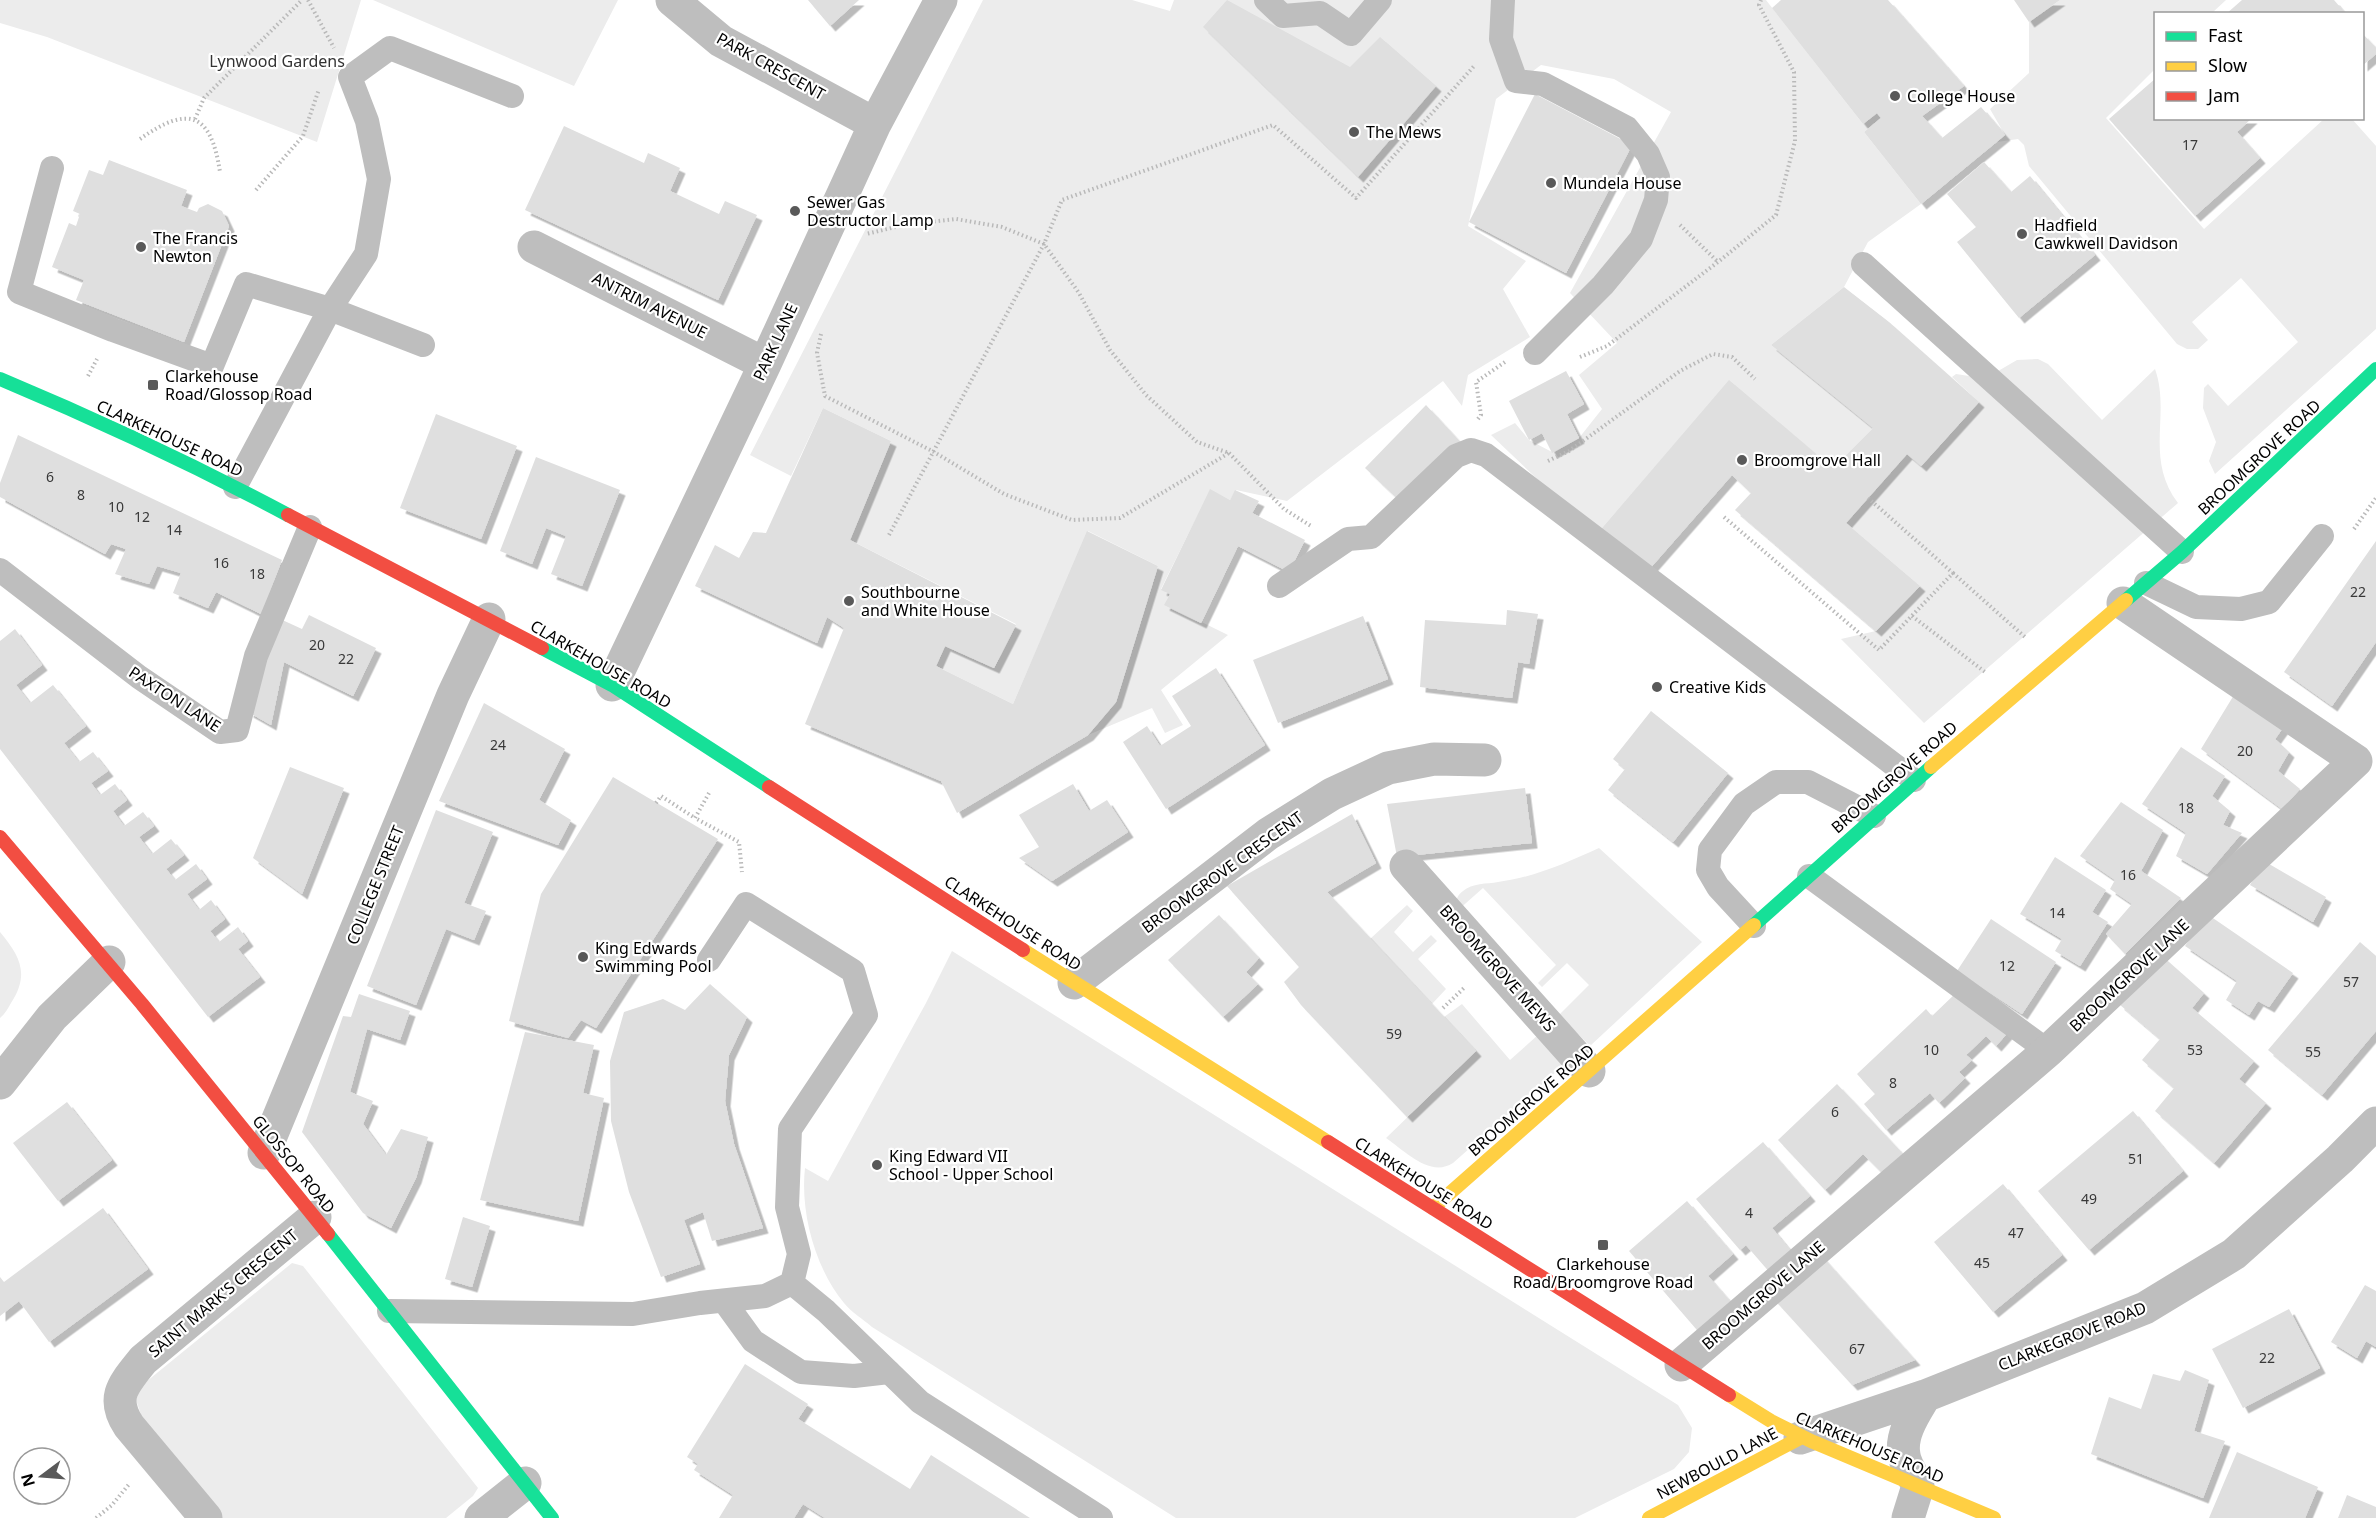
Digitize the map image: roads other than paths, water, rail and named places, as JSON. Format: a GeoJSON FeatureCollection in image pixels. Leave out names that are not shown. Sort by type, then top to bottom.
{"type":"FeatureCollection","features":[{"type":"Feature","properties":{"kind":"main road","name":"BROOMGROVE ROAD"},"geometry":{"type":"LineString","coordinates":[[1433,1208],[1754,926],[1914,780],[2182,552],[2376,369]]}},
{"type":"Feature","properties":{"kind":"main road","name":"CLARKEHOUSE ROAD"},"geometry":{"type":"LineString","coordinates":[[0,379],[70,409],[235,487],[489,619],[612,686],[1074,983],[1800,1438],[1994,1518]]}},
{"type":"Feature","properties":{"kind":"main road","name":"GLOSSOP ROAD"},"geometry":{"type":"LineString","coordinates":[[0,837],[109,962],[264,1153],[552,1518]]}},
{"type":"Feature","properties":{"kind":"main road","name":"NEWBOULD LANE"},"geometry":{"type":"LineString","coordinates":[[1649,1518],[1800,1438]]}},
{"type":"Feature","properties":{"kind":"street","name":"PARK CRESCENT"},"geometry":{"type":"LineString","coordinates":[[672,0],[721,41],[875,124]]}},
{"type":"Feature","properties":{"kind":"street","name":"PARK LANE"},"geometry":{"type":"LineString","coordinates":[[612,686],[765,364],[875,124],[941,0]]}},
{"type":"Feature","properties":{"kind":"street","name":"ANTRIM AVENUE"},"geometry":{"type":"LineString","coordinates":[[534,247],[765,364]]}},
{"type":"Feature","properties":{"kind":"street","name":"BROOMGROVE LANE"},"geometry":{"type":"LineString","coordinates":[[1681,1365],[2048,1051],[2356,761],[2134,593]]}},
{"type":"Feature","properties":{"kind":"street","name":"COLLEGE STREET"},"geometry":{"type":"LineString","coordinates":[[264,1153],[453,694],[489,619]]}},
{"type":"Feature","properties":{"kind":"street","name":"BROOMGROVE CRESCENT"},"geometry":{"type":"LineString","coordinates":[[1074,983],[1268,834],[1332,795],[1388,768],[1434,759],[1485,760]]}},
{"type":"Feature","properties":{"kind":"street","name":"BROOMGROVE MEWS"},"geometry":{"type":"LineString","coordinates":[[1406,866],[1589,1071]]}},
{"type":"Feature","properties":{"kind":"street"},"geometry":{"type":"LineString","coordinates":[[0,1083],[52,1017],[109,962]]}},
{"type":"Feature","properties":{"kind":"street","name":"CLARKEGROVE ROAD"},"geometry":{"type":"LineString","coordinates":[[1800,1438],[1925,1396],[2145,1308],[2234,1254],[2340,1159],[2376,1123]]}},
{"type":"Feature","properties":{"kind":"street","name":"SAINT MARK'S CRESCENT"},"geometry":{"type":"LineString","coordinates":[[206,1518],[150,1453],[121,1413],[120,1400],[127,1381],[143,1360],[315,1217]]}},
{"type":"Feature","properties":{"kind":"street"},"geometry":{"type":"LineString","coordinates":[[1908,1518],[1918,1486],[1904,1455],[1906,1434],[1925,1396]]}},
{"type":"Feature","properties":{"kind":"street"},"geometry":{"type":"LineString","coordinates":[[481,1518],[525,1484]]}},
{"type":"Feature","properties":{"kind":"lane"},"geometry":{"type":"LineString","coordinates":[[1266,0],[1283,16],[1320,13],[1351,34],[1380,0]]}},
{"type":"Feature","properties":{"kind":"lane"},"geometry":{"type":"LineString","coordinates":[[1503,0],[1501,39],[1516,81],[1543,84],[1627,128],[1648,153],[1658,177],[1656,200],[1641,239],[1603,285],[1535,353]]}},
{"type":"Feature","properties":{"kind":"lane"},"geometry":{"type":"LineString","coordinates":[[235,487],[330,309],[366,254],[379,179],[367,121],[350,77],[390,48],[512,96]]}},
{"type":"Feature","properties":{"kind":"lane"},"geometry":{"type":"LineString","coordinates":[[52,168],[19,292],[113,330],[212,366],[246,284],[330,309],[423,345]]}},
{"type":"Feature","properties":{"kind":"lane"},"geometry":{"type":"LineString","coordinates":[[1863,264],[2182,552]]}},
{"type":"Feature","properties":{"kind":"lane"},"geometry":{"type":"LineString","coordinates":[[1279,586],[1348,539],[1371,537],[1456,456],[1471,450],[1486,455],[1516,477],[1914,780]]}},
{"type":"Feature","properties":{"kind":"lane","name":"PAXTON LANE"},"geometry":{"type":"LineString","coordinates":[[0,570],[148,684],[220,732],[237,730],[256,656],[310,527]]}},
{"type":"Feature","properties":{"kind":"lane"},"geometry":{"type":"LineString","coordinates":[[2134,593],[2196,607],[2241,609],[2270,603],[2322,536]]}},
{"type":"Feature","properties":{"kind":"lane"},"geometry":{"type":"LineString","coordinates":[[1754,926],[1718,887],[1708,870],[1710,850],[1744,804],[1776,782],[1808,782],[1874,816]]}},
{"type":"Feature","properties":{"kind":"lane"},"geometry":{"type":"LineString","coordinates":[[1809,876],[2048,1051]]}},
{"type":"Feature","properties":{"kind":"lane"},"geometry":{"type":"LineString","coordinates":[[709,960],[746,904],[853,971],[867,1015],[790,1129],[787,1207],[799,1254],[792,1283]]}},
{"type":"Feature","properties":{"kind":"lane"},"geometry":{"type":"LineString","coordinates":[[389,1311],[633,1314],[765,1296],[792,1283]]}},
{"type":"Feature","properties":{"kind":"lane"},"geometry":{"type":"LineString","coordinates":[[792,1283],[826,1311],[920,1402],[1101,1518]]}},
{"type":"Feature","properties":{"kind":"lane"},"geometry":{"type":"LineString","coordinates":[[724,1301],[753,1341],[801,1372],[854,1376],[889,1372]]}},
{"type":"Feature","properties":{"kind":"place","name":"College House"},"geometry":{"type":"Point","coordinates":[1895,96]}},
{"type":"Feature","properties":{"kind":"place","name":"The Mews"},"geometry":{"type":"Point","coordinates":[1354,132]}},
{"type":"Feature","properties":{"kind":"place","name":"Mundela House"},"geometry":{"type":"Point","coordinates":[1551,183]}},
{"type":"Feature","properties":{"kind":"place","name":"Sewer Gas Destructor Lamp"},"geometry":{"type":"Point","coordinates":[795,211]}},
{"type":"Feature","properties":{"kind":"place","name":"Hadfield Cawkwell Davidson"},"geometry":{"type":"Point","coordinates":[2022,234]}},
{"type":"Feature","properties":{"kind":"place","name":"The Francis Newton"},"geometry":{"type":"Point","coordinates":[141,247]}},
{"type":"Feature","properties":{"kind":"place","name":"Clarkehouse Road/Glossop Road"},"geometry":{"type":"Point","coordinates":[153,385]}},
{"type":"Feature","properties":{"kind":"place","name":"Broomgrove Hall"},"geometry":{"type":"Point","coordinates":[1742,460]}},
{"type":"Feature","properties":{"kind":"place","name":"Southbourne and White House"},"geometry":{"type":"Point","coordinates":[849,601]}},
{"type":"Feature","properties":{"kind":"place","name":"Creative Kids"},"geometry":{"type":"Point","coordinates":[1657,687]}},
{"type":"Feature","properties":{"kind":"place","name":"King Edwards Swimming Pool"},"geometry":{"type":"Point","coordinates":[583,957]}},
{"type":"Feature","properties":{"kind":"place","name":"King Edward VII School - Upper School"},"geometry":{"type":"Point","coordinates":[877,1165]}},
{"type":"Feature","properties":{"kind":"place","name":"Clarkehouse Road/Broomgrove Road"},"geometry":{"type":"Point","coordinates":[1603,1245]}},
{"type":"Feature","properties":{"kind":"park label","name":"Lynwood Gardens"},"geometry":{"type":"Point","coordinates":[277,61]}}]}
